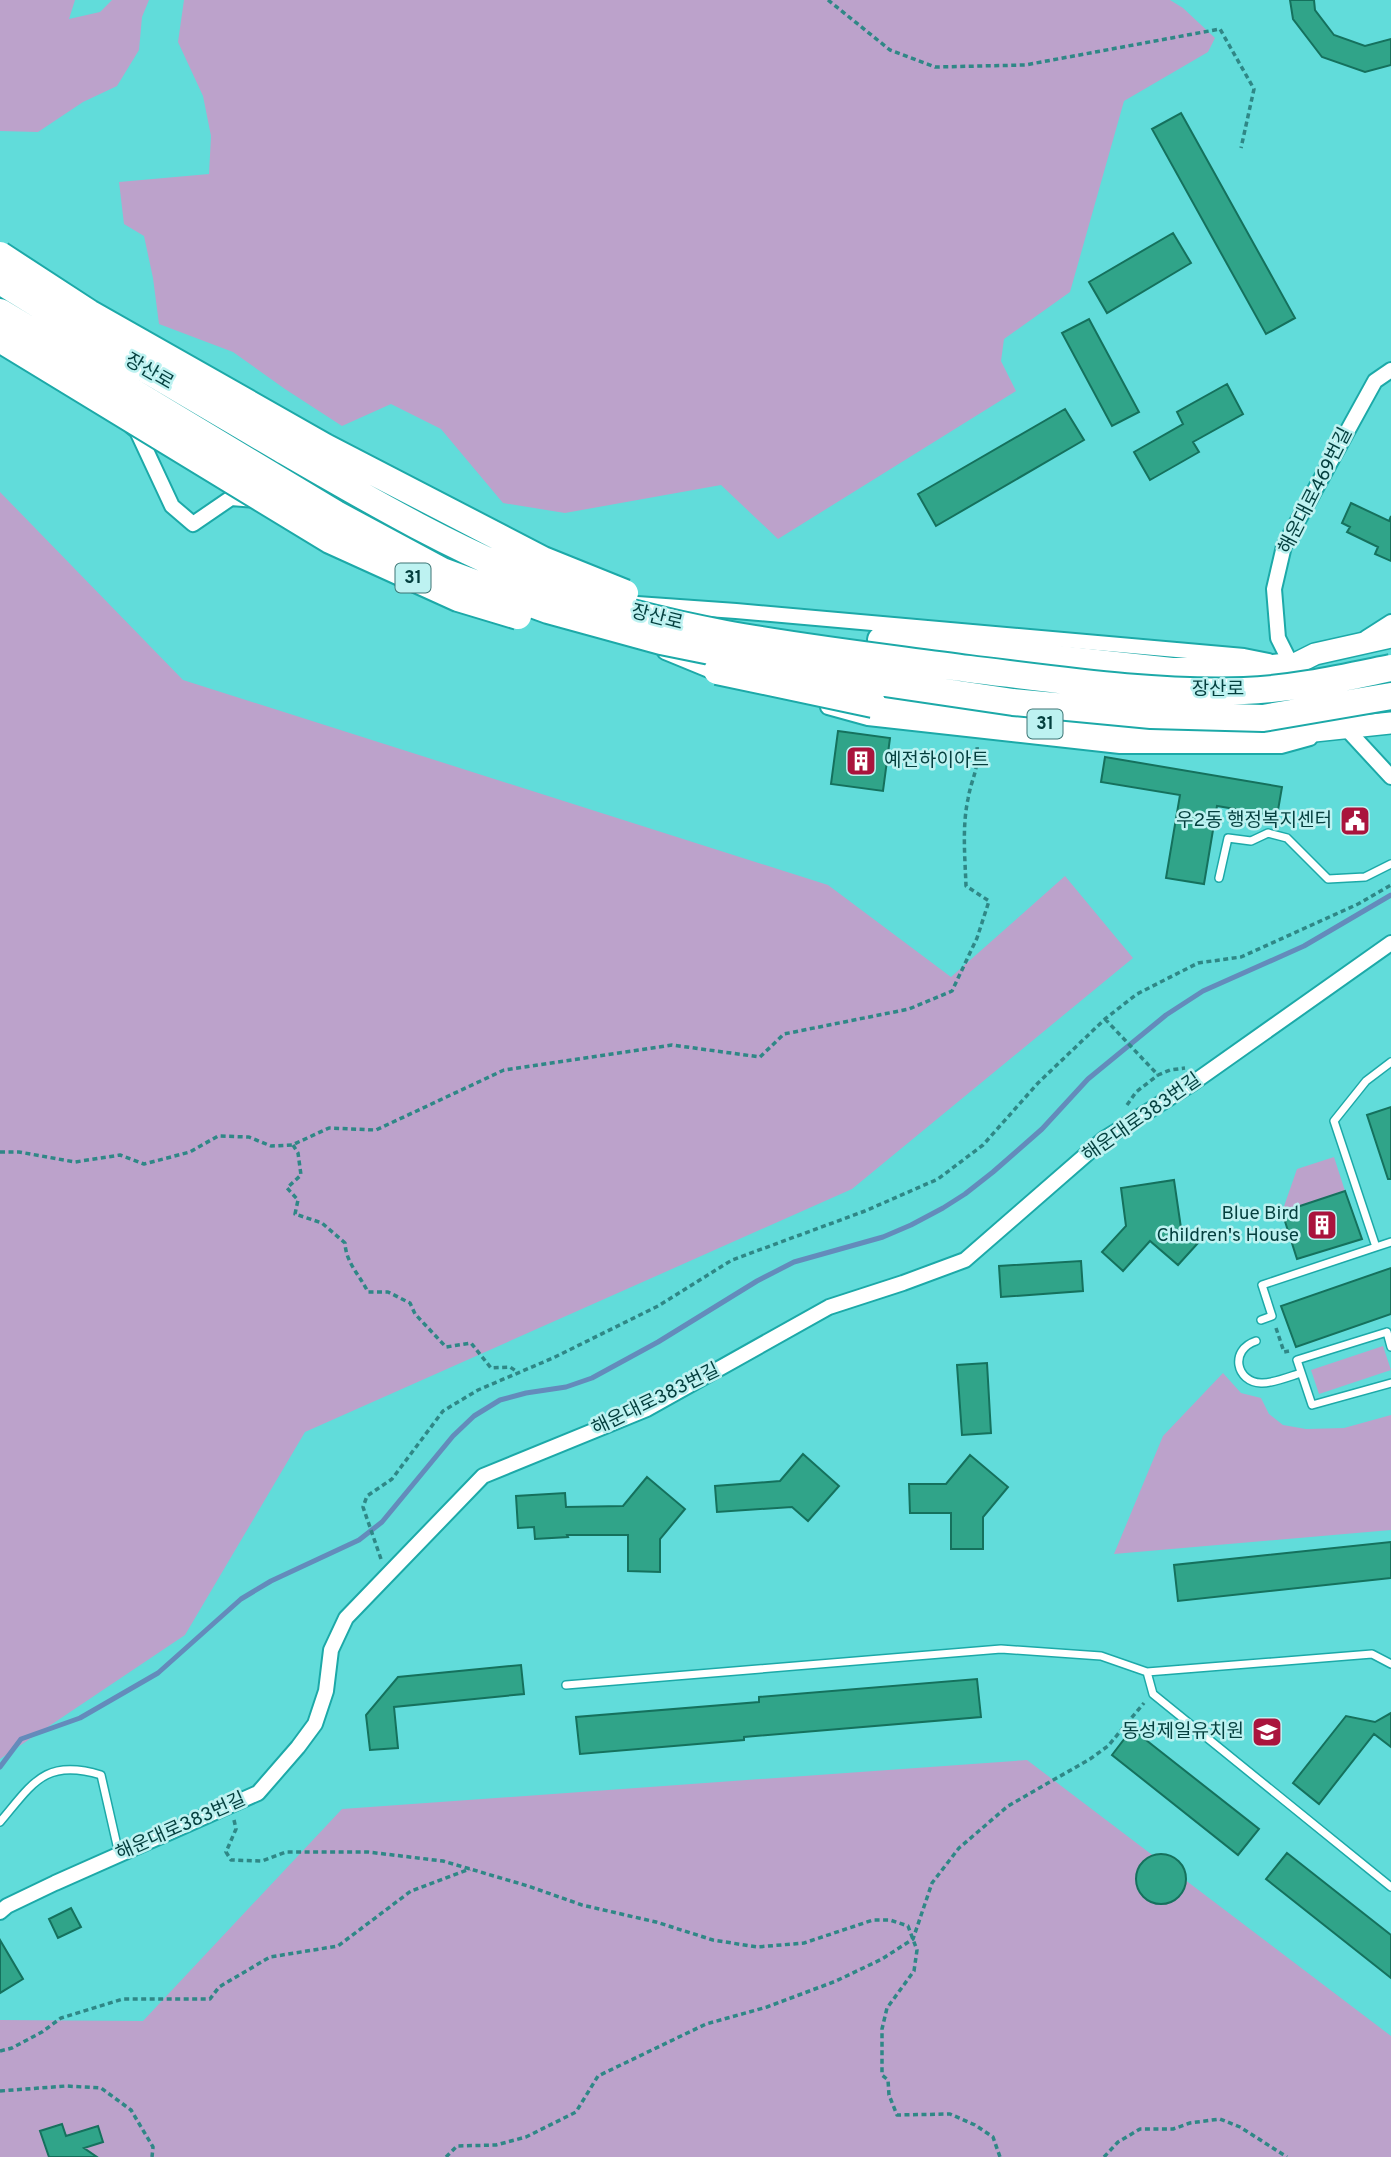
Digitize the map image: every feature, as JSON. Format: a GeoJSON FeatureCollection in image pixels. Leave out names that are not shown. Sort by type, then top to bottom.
{"type":"FeatureCollection","features":[{"type":"Feature","properties":{"kind":"highway"},"geometry":{"type":"LineString","coordinates":[[0,255],[89,313],[313,440],[543,560],[620,592],[727,618],[881,640],[1172,671],[1248,671],[1290,666]]}},
{"type":"Feature","properties":{"kind":"highway","name":"장산로"},"geometry":{"type":"LineString","coordinates":[[0,281],[376,504],[478,556],[529,578],[640,614],[720,633],[1061,681],[1159,690],[1245,691],[1313,685],[1391,668]]}},
{"type":"Feature","properties":{"kind":"highway","name":"장산로"},"geometry":{"type":"LineString","coordinates":[[0,312],[337,514],[442,571],[548,610],[649,638],[824,674],[1013,702],[1151,715],[1263,718],[1391,696]]}},
{"type":"Feature","properties":{"kind":"highway","name":"31"},"geometry":{"type":"LineString","coordinates":[[12,338],[330,540],[458,598],[641,655],[873,704],[1063,726],[1219,735]]}},
{"type":"Feature","properties":{"kind":"main road"},"geometry":{"type":"LineString","coordinates":[[1290,666],[1315,654],[1391,638]]}},
{"type":"Feature","properties":{"kind":"main road","name":"31"},"geometry":{"type":"LineString","coordinates":[[1219,735],[1305,732],[1391,723]]}},
{"type":"Feature","properties":{"kind":"street"},"geometry":{"type":"LineString","coordinates":[[0,266],[46,297],[201,389],[481,542],[626,603],[1244,656],[1290,666]]}},
{"type":"Feature","properties":{"kind":"street"},"geometry":{"type":"LineString","coordinates":[[12,338],[46,297]]}},
{"type":"Feature","properties":{"kind":"street"},"geometry":{"type":"LineString","coordinates":[[0,324],[12,338],[137,431],[172,506],[193,524],[231,498],[289,503],[373,548],[463,591],[619,633],[732,680],[868,718],[1120,747],[1281,746],[1345,727]]}},
{"type":"Feature","properties":{"kind":"street","name":"해운대로469번길"},"geometry":{"type":"LineString","coordinates":[[1391,370],[1375,381],[1284,546],[1274,589],[1278,638],[1290,666],[1314,696],[1391,777]]}},
{"type":"Feature","properties":{"kind":"street"},"geometry":{"type":"LineString","coordinates":[[619,633],[626,603]]}},
{"type":"Feature","properties":{"kind":"street"},"geometry":{"type":"LineString","coordinates":[[1353,646],[1391,622]]}},
{"type":"Feature","properties":{"kind":"street","name":"해운대로383번길"},"geometry":{"type":"LineString","coordinates":[[0,1912],[19,1900],[257,1793],[315,1724],[326,1691],[331,1650],[346,1618],[483,1476],[647,1409],[829,1307],[965,1260],[1104,1139],[1201,1077],[1391,943]]}},
{"type":"Feature","properties":{"kind":"lane"},"geometry":{"type":"LineString","coordinates":[[1219,878],[1228,838],[1251,841],[1268,833],[1287,838],[1328,879],[1365,877],[1391,864]]}},
{"type":"Feature","properties":{"kind":"lane"},"geometry":{"type":"LineString","coordinates":[[1376,1247],[1334,1121],[1366,1081],[1391,1062]]}},
{"type":"Feature","properties":{"kind":"lane"},"geometry":{"type":"LineString","coordinates":[[1261,1320],[1272,1316],[1262,1285],[1391,1242]]}},
{"type":"Feature","properties":{"kind":"lane"},"geometry":{"type":"LineString","coordinates":[[1391,1347],[1387,1332],[1297,1360],[1312,1405],[1391,1383]]}},
{"type":"Feature","properties":{"kind":"lane"},"geometry":{"type":"LineString","coordinates":[[1256,1341],[1240,1350],[1238,1361],[1242,1372],[1250,1379],[1262,1383],[1301,1373]]}},
{"type":"Feature","properties":{"kind":"lane"},"geometry":{"type":"LineString","coordinates":[[566,1685],[1002,1649],[1101,1656],[1147,1672],[1372,1654],[1391,1664]]}},
{"type":"Feature","properties":{"kind":"lane"},"geometry":{"type":"LineString","coordinates":[[1147,1672],[1153,1694],[1391,1887]]}},
{"type":"Feature","properties":{"kind":"lane"},"geometry":{"type":"LineString","coordinates":[[0,1822],[34,1782],[53,1770],[85,1770],[101,1775],[119,1854]]}},
{"type":"Feature","properties":{"kind":"path"},"geometry":{"type":"LineString","coordinates":[[828,0],[890,50],[935,66],[1025,65],[1220,29],[1254,89],[1241,148]]}},
{"type":"Feature","properties":{"kind":"path"},"geometry":{"type":"LineString","coordinates":[[0,1152],[19,1152],[75,1162],[120,1155],[144,1164],[190,1152],[218,1136],[249,1137],[271,1146],[292,1145],[329,1128],[376,1130],[504,1070],[672,1045],[760,1057],[784,1034],[909,1009],[952,991],[977,938],[989,901],[966,886],[964,833],[967,799],[978,765],[976,731]]}},
{"type":"Feature","properties":{"kind":"path"},"geometry":{"type":"LineString","coordinates":[[383,1565],[363,1507],[367,1496],[392,1479],[443,1410],[478,1390],[553,1358],[658,1306],[732,1260],[865,1212],[938,1179],[983,1145],[1038,1083],[1105,1018],[1137,994],[1198,963],[1241,957],[1358,904],[1391,885]]}},
{"type":"Feature","properties":{"kind":"path"},"geometry":{"type":"LineString","coordinates":[[1105,1018],[1158,1075]]}},
{"type":"Feature","properties":{"kind":"path"},"geometry":{"type":"LineString","coordinates":[[1130,1122],[1126,1104],[1136,1092],[1158,1075],[1190,1067],[1201,1077]]}},
{"type":"Feature","properties":{"kind":"path"},"geometry":{"type":"LineString","coordinates":[[292,1145],[298,1153],[301,1175],[287,1188],[298,1200],[295,1214],[323,1223],[345,1243],[346,1258],[359,1274],[368,1292],[388,1292],[410,1303],[415,1314],[446,1347],[471,1343],[491,1368],[510,1367],[519,1373]]}},
{"type":"Feature","properties":{"kind":"path"},"geometry":{"type":"LineString","coordinates":[[1272,1316],[1284,1352],[1293,1349],[1297,1360]]}},
{"type":"Feature","properties":{"kind":"path"},"geometry":{"type":"LineString","coordinates":[[446,2157],[457,2146],[496,2145],[526,2137],[576,2112],[597,2076],[706,2024],[767,2007],[836,1981],[882,1959],[913,1939],[932,1883],[959,1848],[1008,1806],[1090,1759],[1108,1745],[1153,1694]]}},
{"type":"Feature","properties":{"kind":"path"},"geometry":{"type":"LineString","coordinates":[[230,1805],[236,1829],[226,1852],[231,1860],[262,1861],[286,1852],[368,1852],[443,1861],[582,1905],[656,1922],[713,1940],[757,1947],[804,1943],[873,1920],[890,1920],[908,1926],[918,1950],[914,1971],[887,2008],[882,2029],[882,2076],[888,2080],[889,2095],[897,2115],[950,2114],[975,2125],[993,2137],[1000,2157]]}},
{"type":"Feature","properties":{"kind":"path"},"geometry":{"type":"LineString","coordinates":[[0,2051],[12,2048],[42,2032],[61,2018],[123,1999],[210,1999],[219,1987],[270,1957],[338,1946],[411,1891],[471,1868]]}},
{"type":"Feature","properties":{"kind":"path"},"geometry":{"type":"LineString","coordinates":[[0,2091],[66,2086],[101,2088],[131,2110],[153,2147],[152,2157]]}},
{"type":"Feature","properties":{"kind":"path"},"geometry":{"type":"LineString","coordinates":[[1104,2157],[1118,2142],[1140,2129],[1173,2129],[1190,2123],[1220,2119],[1240,2127],[1287,2157]]}},
{"type":"Feature","properties":{"kind":"shaded area"},"geometry":{"type":"Polygon","coordinates":[[[0,0],[75,0],[69,19],[100,12],[112,0],[149,0],[142,17],[139,50],[117,86],[83,102],[38,132],[0,131],[0,0]]]}},
{"type":"Feature","properties":{"kind":"shaded area"},"geometry":{"type":"Polygon","coordinates":[[[184,0],[1170,0],[1183,8],[1215,38],[1208,52],[1124,101],[1070,292],[1004,339],[1001,361],[1016,391],[778,539],[721,485],[565,513],[503,503],[441,429],[391,404],[342,426],[233,352],[159,324],[144,236],[124,224],[119,182],[209,174],[211,136],[203,96],[178,42],[184,0]]]}},
{"type":"Feature","properties":{"kind":"shaded area"},"geometry":{"type":"Polygon","coordinates":[[[0,492],[183,680],[828,885],[951,977],[1065,876],[1133,958],[852,1189],[305,1432],[185,1635],[0,1759],[0,492]]]}},
{"type":"Feature","properties":{"kind":"shaded area"},"geometry":{"type":"Polygon","coordinates":[[[1334,1157],[1345,1191],[1282,1212],[1297,1169],[1334,1157]]]}},
{"type":"Feature","properties":{"kind":"shaded area"},"geometry":{"type":"Polygon","coordinates":[[[1383,1346],[1391,1370],[1319,1394],[1311,1370],[1383,1346]]]}},
{"type":"Feature","properties":{"kind":"shaded area"},"geometry":{"type":"Polygon","coordinates":[[[1223,1373],[1241,1393],[1261,1398],[1269,1414],[1283,1425],[1306,1429],[1344,1428],[1391,1415],[1391,1530],[1114,1554],[1163,1436],[1223,1373]]]}},
{"type":"Feature","properties":{"kind":"shaded area"},"geometry":{"type":"Polygon","coordinates":[[[1027,1760],[1391,2036],[1391,2157],[0,2157],[0,2020],[143,2021],[342,1809],[1027,1760]]]}},
{"type":"Feature","properties":{"kind":"building"},"geometry":{"type":"Polygon","coordinates":[[[1290,0],[1314,0],[1315,10],[1334,35],[1365,46],[1391,39],[1391,65],[1365,72],[1322,57],[1293,19],[1290,0]]]}},
{"type":"Feature","properties":{"kind":"building"},"geometry":{"type":"Polygon","coordinates":[[[1181,113],[1295,318],[1266,334],[1152,129],[1181,113]]]}},
{"type":"Feature","properties":{"kind":"building"},"geometry":{"type":"Polygon","coordinates":[[[1173,233],[1191,263],[1107,313],[1089,282],[1173,233]]]}},
{"type":"Feature","properties":{"kind":"building"},"geometry":{"type":"Polygon","coordinates":[[[1089,319],[1139,412],[1112,426],[1062,333],[1089,319]]]}},
{"type":"Feature","properties":{"kind":"building"},"geometry":{"type":"Polygon","coordinates":[[[1227,384],[1243,414],[1193,442],[1199,452],[1150,480],[1134,452],[1183,424],[1177,412],[1227,384]]]}},
{"type":"Feature","properties":{"kind":"building"},"geometry":{"type":"Polygon","coordinates":[[[1065,409],[1084,440],[936,526],[918,494],[1065,409]]]}},
{"type":"Feature","properties":{"kind":"building"},"geometry":{"type":"Polygon","coordinates":[[[1351,503],[1389,521],[1391,516],[1391,561],[1375,554],[1378,547],[1347,532],[1350,527],[1342,523],[1351,503]]]}},
{"type":"Feature","properties":{"kind":"building","name":"예전하이아트"},"geometry":{"type":"Polygon","coordinates":[[[838,731],[890,738],[883,791],[831,784],[838,731]]]}},
{"type":"Feature","properties":{"kind":"building"},"geometry":{"type":"Polygon","coordinates":[[[1105,757],[1282,787],[1277,816],[1217,806],[1204,884],[1166,878],[1180,795],[1101,782],[1105,757]]]}},
{"type":"Feature","properties":{"kind":"building"},"geometry":{"type":"Polygon","coordinates":[[[1391,1107],[1391,1179],[1388,1179],[1367,1115],[1391,1107]]]}},
{"type":"Feature","properties":{"kind":"building"},"geometry":{"type":"Polygon","coordinates":[[[1174,1180],[1181,1228],[1198,1243],[1178,1265],[1150,1241],[1123,1271],[1102,1252],[1126,1226],[1121,1188],[1174,1180]]]}},
{"type":"Feature","properties":{"kind":"building","name":"Blue Bird Children's House"},"geometry":{"type":"Polygon","coordinates":[[[1345,1191],[1362,1239],[1297,1259],[1282,1212],[1345,1191]]]}},
{"type":"Feature","properties":{"kind":"building"},"geometry":{"type":"Polygon","coordinates":[[[1081,1261],[1083,1291],[1001,1297],[999,1266],[1081,1261]]]}},
{"type":"Feature","properties":{"kind":"building"},"geometry":{"type":"Polygon","coordinates":[[[1391,1268],[1391,1314],[1296,1347],[1281,1306],[1391,1268]]]}},
{"type":"Feature","properties":{"kind":"building"},"geometry":{"type":"Polygon","coordinates":[[[987,1363],[991,1433],[962,1435],[957,1365],[987,1363]]]}},
{"type":"Feature","properties":{"kind":"building"},"geometry":{"type":"Polygon","coordinates":[[[803,1454],[839,1486],[808,1521],[792,1507],[717,1512],[715,1486],[780,1481],[803,1454]]]}},
{"type":"Feature","properties":{"kind":"building"},"geometry":{"type":"Polygon","coordinates":[[[970,1455],[1008,1487],[983,1517],[983,1549],[951,1549],[951,1513],[910,1513],[909,1484],[946,1484],[970,1455]]]}},
{"type":"Feature","properties":{"kind":"building"},"geometry":{"type":"Polygon","coordinates":[[[647,1477],[685,1509],[660,1539],[660,1572],[628,1571],[628,1535],[567,1535],[568,1537],[535,1539],[534,1527],[518,1528],[516,1496],[565,1493],[566,1507],[623,1506],[647,1477]]]}},
{"type":"Feature","properties":{"kind":"building"},"geometry":{"type":"Polygon","coordinates":[[[1391,1542],[1391,1578],[1178,1601],[1174,1565],[1391,1542]]]}},
{"type":"Feature","properties":{"kind":"building"},"geometry":{"type":"Polygon","coordinates":[[[521,1665],[524,1694],[394,1707],[398,1748],[370,1750],[366,1715],[398,1677],[521,1665]]]}},
{"type":"Feature","properties":{"kind":"building"},"geometry":{"type":"Polygon","coordinates":[[[977,1679],[981,1717],[580,1754],[576,1717],[759,1702],[759,1697],[977,1679]]]}},
{"type":"Feature","properties":{"kind":"building"},"geometry":{"type":"Polygon","coordinates":[[[1391,1713],[1391,1747],[1374,1734],[1319,1804],[1293,1783],[1346,1716],[1375,1722],[1391,1713]]]}},
{"type":"Feature","properties":{"kind":"building"},"geometry":{"type":"Polygon","coordinates":[[[1132,1729],[1259,1829],[1238,1855],[1112,1755],[1132,1729]]]}},
{"type":"Feature","properties":{"kind":"building"},"geometry":{"type":"Polygon","coordinates":[[[1287,1853],[1391,1935],[1391,1978],[1266,1879],[1287,1853]]]}},
{"type":"Feature","properties":{"kind":"building"},"geometry":{"type":"Polygon","coordinates":[[[1161,1854],[1179,1861],[1186,1879],[1179,1897],[1161,1904],[1143,1897],[1136,1879],[1143,1861],[1161,1854]]]}},
{"type":"Feature","properties":{"kind":"building"},"geometry":{"type":"Polygon","coordinates":[[[71,1908],[81,1927],[58,1938],[49,1919],[71,1908]]]}},
{"type":"Feature","properties":{"kind":"building"},"geometry":{"type":"Polygon","coordinates":[[[0,1940],[23,1979],[0,1993],[0,1940]]]}},
{"type":"Feature","properties":{"kind":"building"},"geometry":{"type":"Polygon","coordinates":[[[62,2124],[66,2136],[98,2126],[103,2142],[84,2148],[97,2157],[49,2157],[40,2131],[62,2124]]]}},
{"type":"Feature","properties":{"kind":"waterway"},"geometry":{"type":"LineString","coordinates":[[0,1767],[21,1739],[80,1718],[158,1673],[241,1599],[271,1581],[359,1540],[382,1522],[453,1436],[474,1416],[500,1400],[566,1387],[592,1378],[794,1262],[883,1237],[943,1208],[993,1172],[1042,1129],[1088,1079],[1166,1015],[1203,991],[1304,946],[1391,895]]}},
{"type":"Feature","properties":{"kind":"place","name":"예전하이아트"},"geometry":{"type":"Point","coordinates":[861,761]}},
{"type":"Feature","properties":{"kind":"place","name":"우2동 행정복지센터"},"geometry":{"type":"Point","coordinates":[1355,821]}},
{"type":"Feature","properties":{"kind":"place","name":"Blue Bird Children's House"},"geometry":{"type":"Point","coordinates":[1322,1225]}},
{"type":"Feature","properties":{"kind":"place","name":"동성제일유치원"},"geometry":{"type":"Point","coordinates":[1267,1732]}}]}
